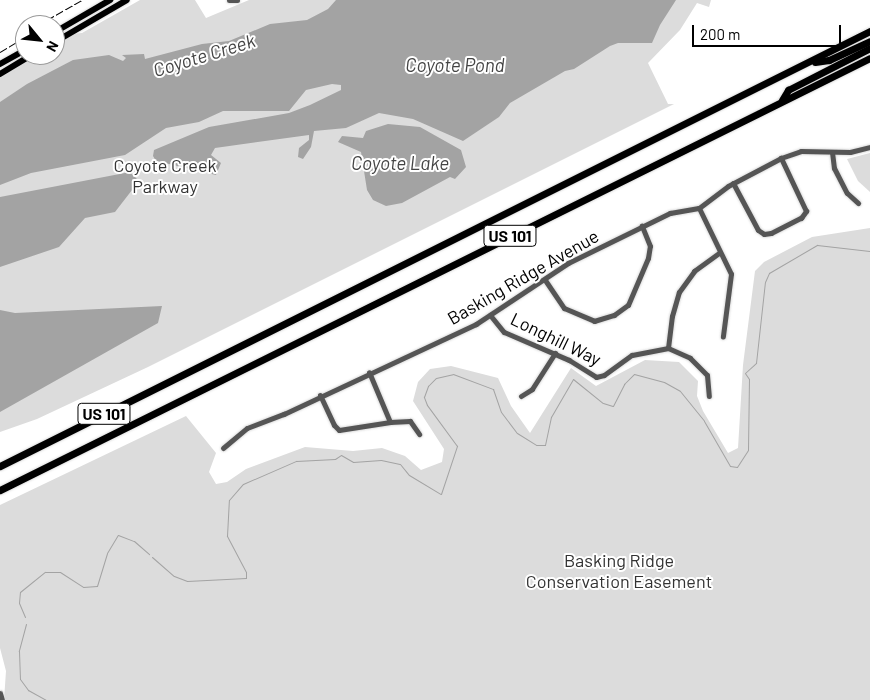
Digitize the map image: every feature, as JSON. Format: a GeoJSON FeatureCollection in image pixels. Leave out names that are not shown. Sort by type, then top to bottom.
{"type":"FeatureCollection","features":[{"type":"Feature","properties":{"kind":"highway","name":"US 101"},"geometry":{"type":"LineString","coordinates":[[0,466],[870,31]]}},
{"type":"Feature","properties":{"kind":"highway"},"geometry":{"type":"LineString","coordinates":[[810,62],[829,60],[870,41]]}},
{"type":"Feature","properties":{"kind":"highway"},"geometry":{"type":"LineString","coordinates":[[782,101],[788,90],[870,48]]}},
{"type":"Feature","properties":{"kind":"highway","name":"US 101"},"geometry":{"type":"LineString","coordinates":[[0,490],[870,58]]}},
{"type":"Feature","properties":{"kind":"main road"},"geometry":{"type":"LineString","coordinates":[[65,26],[110,0]]}},
{"type":"Feature","properties":{"kind":"main road"},"geometry":{"type":"LineString","coordinates":[[65,36],[127,0]]}},
{"type":"Feature","properties":{"kind":"main road"},"geometry":{"type":"LineString","coordinates":[[0,64],[15,56]]}},
{"type":"Feature","properties":{"kind":"main road"},"geometry":{"type":"LineString","coordinates":[[0,74],[15,65]]}},
{"type":"Feature","properties":{"kind":"street"},"geometry":{"type":"LineString","coordinates":[[229,0],[238,0]]}},
{"type":"Feature","properties":{"kind":"street","name":"Basking Ridge Avenue"},"geometry":{"type":"LineString","coordinates":[[223,448],[247,428],[284,414],[320,395],[490,315],[568,263],[670,213],[699,208],[733,183],[781,158],[801,151],[832,152],[870,147]]}},
{"type":"Feature","properties":{"kind":"street"},"geometry":{"type":"LineString","coordinates":[[832,152],[834,168],[847,193],[858,203]]}},
{"type":"Feature","properties":{"kind":"street"},"geometry":{"type":"LineString","coordinates":[[733,183],[758,230],[764,234],[772,234],[801,218],[806,211],[781,158]]}},
{"type":"Feature","properties":{"kind":"street"},"geometry":{"type":"LineString","coordinates":[[699,208],[731,276],[723,336]]}},
{"type":"Feature","properties":{"kind":"street"},"geometry":{"type":"LineString","coordinates":[[545,280],[564,308],[594,321],[614,315],[628,305],[648,258],[650,246],[642,226]]}},
{"type":"Feature","properties":{"kind":"street"},"geometry":{"type":"LineString","coordinates":[[709,396],[709,380],[700,366],[668,348],[672,316],[679,292],[694,271],[720,252]]}},
{"type":"Feature","properties":{"kind":"street","name":"Longhill Way"},"geometry":{"type":"LineString","coordinates":[[490,315],[504,332],[555,353],[596,377],[604,375],[632,355],[668,348]]}},
{"type":"Feature","properties":{"kind":"street"},"geometry":{"type":"LineString","coordinates":[[521,396],[532,389],[555,353]]}},
{"type":"Feature","properties":{"kind":"street"},"geometry":{"type":"LineString","coordinates":[[369,372],[390,422]]}},
{"type":"Feature","properties":{"kind":"street"},"geometry":{"type":"LineString","coordinates":[[320,395],[339,430],[390,422],[410,422],[419,434]]}},
{"type":"Feature","properties":{"kind":"street"},"geometry":{"type":"LineString","coordinates":[[0,693],[2,700]]}},
{"type":"Feature","properties":{"kind":"green space","name":"Coyote Creek Parkway"},"geometry":{"type":"Polygon","coordinates":[[[140,0],[195,0],[206,18],[249,0],[711,0],[709,7],[697,3],[680,30],[648,63],[668,104],[674,104],[148,367],[37,419],[0,432],[0,74],[15,65],[65,65],[65,37],[70,34],[82,33],[140,0]]]}},
{"type":"Feature","properties":{"kind":"green space"},"geometry":{"type":"Polygon","coordinates":[[[870,153],[870,192],[858,181],[847,159],[870,153]]]}},
{"type":"Feature","properties":{"kind":"green space","name":"Basking Ridge Conservation Easement"},"geometry":{"type":"Polygon","coordinates":[[[870,228],[870,700],[4,700],[6,671],[0,648],[0,505],[186,416],[216,453],[209,472],[216,484],[227,482],[246,469],[305,447],[353,451],[382,448],[405,456],[421,470],[442,462],[444,449],[413,401],[418,382],[430,369],[451,366],[498,378],[511,406],[530,433],[571,368],[596,386],[645,360],[679,362],[698,381],[697,396],[703,411],[728,453],[738,448],[743,365],[755,271],[764,262],[812,237],[870,228]]]}},
{"type":"Feature","properties":{"kind":"water","name":"Coyote Pond"},"geometry":{"type":"Polygon","coordinates":[[[336,0],[676,0],[660,25],[652,43],[618,43],[610,46],[574,69],[565,71],[510,103],[499,117],[463,141],[413,119],[379,113],[346,128],[314,131],[311,147],[303,159],[298,157],[299,148],[309,140],[309,135],[215,148],[211,155],[221,163],[216,175],[156,161],[153,156],[154,150],[209,127],[289,113],[310,105],[341,90],[341,85],[332,84],[306,90],[289,111],[223,111],[199,122],[166,128],[125,155],[31,173],[0,185],[0,102],[27,84],[73,60],[109,55],[123,61],[126,58],[122,55],[144,54],[145,59],[202,44],[229,41],[270,24],[307,20],[328,9],[336,0]]]}},
{"type":"Feature","properties":{"kind":"water","name":"Coyote Lake"},"geometry":{"type":"Polygon","coordinates":[[[388,124],[420,127],[461,150],[466,167],[455,179],[450,177],[402,203],[386,206],[373,200],[367,190],[361,152],[338,142],[342,136],[363,138],[366,131],[388,124]]]}},
{"type":"Feature","properties":{"kind":"water"},"geometry":{"type":"Polygon","coordinates":[[[130,172],[139,181],[115,212],[85,218],[59,247],[0,267],[0,197],[130,172]]]}},
{"type":"Feature","properties":{"kind":"water"},"geometry":{"type":"Polygon","coordinates":[[[162,306],[158,323],[0,412],[0,310],[15,313],[162,306]]]}},
{"type":"Feature","properties":{"kind":"waterway"},"geometry":{"type":"LineString","coordinates":[[152,557],[174,576],[187,581],[246,578],[246,572],[227,536],[229,500],[243,484],[296,461],[335,459],[341,455],[353,462],[381,460],[400,464],[409,475],[441,494],[457,446],[427,405],[424,397],[428,386],[436,378],[453,374],[493,389],[501,412],[517,433],[536,445],[545,445],[551,417],[573,379],[603,403],[613,406],[624,384],[634,374],[664,382],[680,391],[704,421],[730,466],[737,467],[748,450],[749,379],[745,373],[756,363],[765,282],[769,273],[817,245],[870,251]]}},
{"type":"Feature","properties":{"kind":"waterway"},"geometry":{"type":"LineString","coordinates":[[25,617],[19,603],[20,592],[45,572],[60,572],[83,587],[97,586],[107,553],[118,535],[134,541],[149,554]]}},
{"type":"Feature","properties":{"kind":"waterway"},"geometry":{"type":"LineString","coordinates":[[26,624],[19,651],[20,679],[28,690],[46,700]]}},
{"type":"Feature","properties":{"kind":"railway"},"geometry":{"type":"LineString","coordinates":[[56,15],[82,0]]}},
{"type":"Feature","properties":{"kind":"railway"},"geometry":{"type":"LineString","coordinates":[[0,52],[15,43]]}},
{"type":"Feature","properties":{"kind":"water label","name":"Coyote Creek"},"geometry":{"type":"Point","coordinates":[204,55]}}]}
